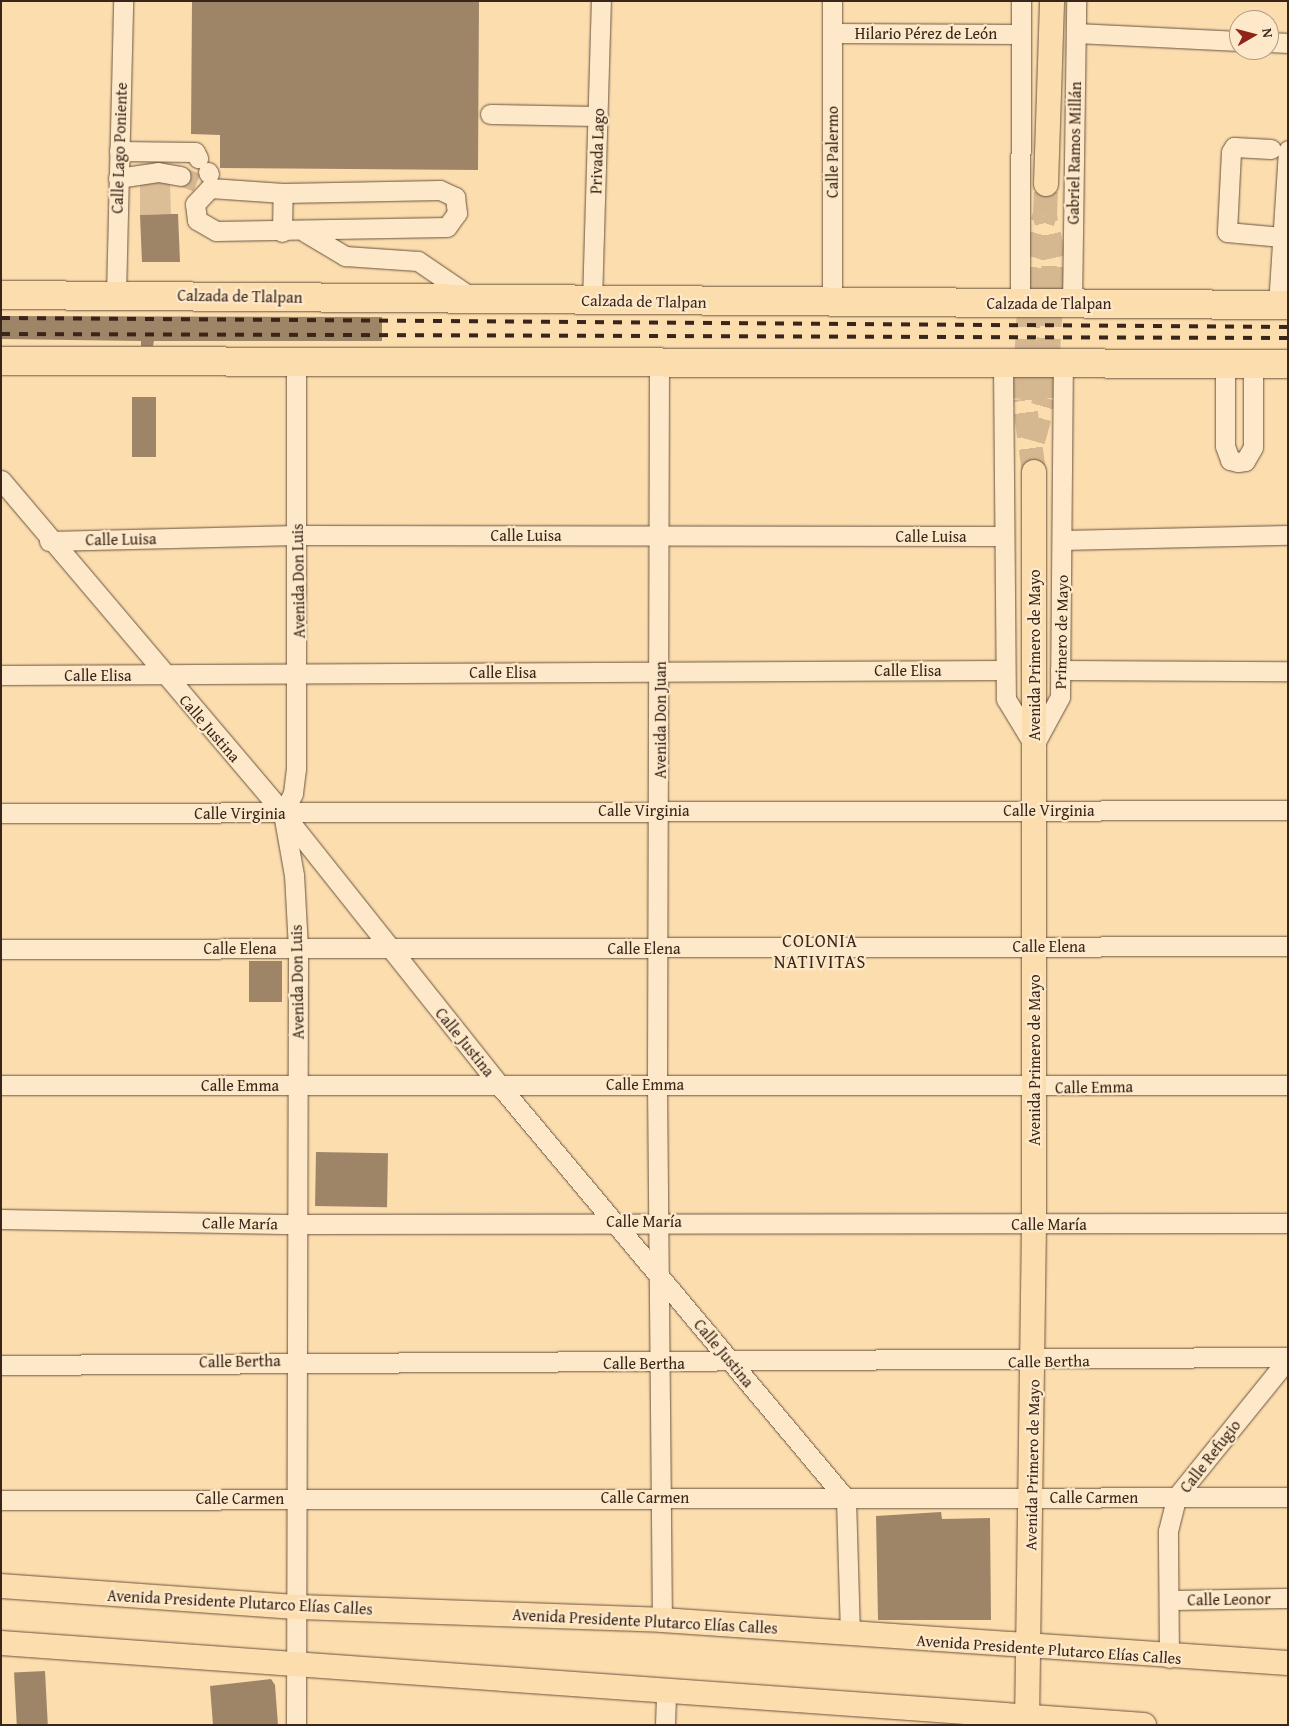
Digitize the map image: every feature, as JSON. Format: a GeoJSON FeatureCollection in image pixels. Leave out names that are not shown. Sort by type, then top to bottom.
{"type":"FeatureCollection","features":[{"type":"Feature","properties":{"kind":"highway","name":"Calzada de Tlalpan"},"geometry":{"type":"LineString","coordinates":[[1,294],[475,300],[1283,305]]}},
{"type":"Feature","properties":{"kind":"highway"},"geometry":{"type":"LineString","coordinates":[[1,362],[659,361],[1003,365],[1288,364]]}},
{"type":"Feature","properties":{"kind":"main road"},"geometry":{"type":"LineString","coordinates":[[1046,184],[1052,1]]}},
{"type":"Feature","properties":{"kind":"main road","name":"Avenida Primero de Mayo"},"geometry":{"type":"LineString","coordinates":[[1027,1721],[1032,1497],[1035,1088],[1033,946],[1034,472]]}},
{"type":"Feature","properties":{"kind":"main road","name":"Avenida Presidente Plutarco Elías Calles"},"geometry":{"type":"LineString","coordinates":[[1,1586],[298,1607],[662,1620],[1169,1658],[1288,1663]]}},
{"type":"Feature","properties":{"kind":"main road"},"geometry":{"type":"LineString","coordinates":[[1,1643],[297,1663],[1027,1721],[1144,1725]]}},
{"type":"Feature","properties":{"kind":"street","name":"Calle Lago Poniente"},"geometry":{"type":"LineString","coordinates":[[116,295],[123,1]]}},
{"type":"Feature","properties":{"kind":"street","name":"Privada Lago"},"geometry":{"type":"LineString","coordinates":[[592,301],[601,1]]}},
{"type":"Feature","properties":{"kind":"street","name":"Calle Palermo"},"geometry":{"type":"LineString","coordinates":[[832,1],[832,303]]}},
{"type":"Feature","properties":{"kind":"street"},"geometry":{"type":"LineString","coordinates":[[1020,303],[1021,1]]}},
{"type":"Feature","properties":{"kind":"street","name":"Gabriel Ramos Millán"},"geometry":{"type":"LineString","coordinates":[[1072,304],[1076,1]]}},
{"type":"Feature","properties":{"kind":"street","name":"Hilario Pérez de León"},"geometry":{"type":"LineString","coordinates":[[832,33],[1020,34]]}},
{"type":"Feature","properties":{"kind":"street"},"geometry":{"type":"LineString","coordinates":[[1076,33],[1229,40]]}},
{"type":"Feature","properties":{"kind":"street"},"geometry":{"type":"LineString","coordinates":[[490,114],[598,116]]}},
{"type":"Feature","properties":{"kind":"street"},"geometry":{"type":"LineString","coordinates":[[1282,237],[1227,232],[1231,152],[1234,147],[1279,150],[1282,237],[1283,305]]}},
{"type":"Feature","properties":{"kind":"street"},"geometry":{"type":"LineString","coordinates":[[118,178],[158,172],[201,175],[283,192],[440,190],[451,192],[458,203],[456,220],[448,227],[282,232],[205,227],[197,220],[195,204],[201,175],[195,152],[119,151]]}},
{"type":"Feature","properties":{"kind":"street"},"geometry":{"type":"LineString","coordinates":[[282,232],[283,192]]}},
{"type":"Feature","properties":{"kind":"street"},"geometry":{"type":"LineString","coordinates":[[305,232],[346,256],[418,261],[475,300]]}},
{"type":"Feature","properties":{"kind":"street","name":"Avenida Don Luis"},"geometry":{"type":"LineString","coordinates":[[296,361],[299,673],[296,769],[293,793],[283,812],[294,874],[298,948],[298,1607],[296,1725]]}},
{"type":"Feature","properties":{"kind":"street","name":"Avenida Don Juan"},"geometry":{"type":"LineString","coordinates":[[659,361],[660,948],[657,1084],[662,1620]]}},
{"type":"Feature","properties":{"kind":"street"},"geometry":{"type":"LineString","coordinates":[[1225,364],[1225,446],[1230,460],[1238,462],[1245,461],[1253,447],[1253,364]]}},
{"type":"Feature","properties":{"kind":"street"},"geometry":{"type":"LineString","coordinates":[[1003,365],[1003,536],[1006,700],[1034,745]]}},
{"type":"Feature","properties":{"kind":"street","name":"Primero de Mayo"},"geometry":{"type":"LineString","coordinates":[[1034,745],[1060,697],[1063,365]]}},
{"type":"Feature","properties":{"kind":"street","name":"Calle Justina"},"geometry":{"type":"LineString","coordinates":[[1,480],[49,541],[283,812],[387,947],[499,1085],[846,1499]]}},
{"type":"Feature","properties":{"kind":"street","name":"Calle Luisa"},"geometry":{"type":"LineString","coordinates":[[49,541],[297,535],[660,534],[1003,536]]}},
{"type":"Feature","properties":{"kind":"street"},"geometry":{"type":"LineString","coordinates":[[1062,540],[1288,535]]}},
{"type":"Feature","properties":{"kind":"street","name":"Calle Elisa"},"geometry":{"type":"LineString","coordinates":[[1,675],[1005,670]]}},
{"type":"Feature","properties":{"kind":"street"},"geometry":{"type":"LineString","coordinates":[[1060,670],[1288,671]]}},
{"type":"Feature","properties":{"kind":"street","name":"Calle Virginia"},"geometry":{"type":"LineString","coordinates":[[1,813],[1288,810]]}},
{"type":"Feature","properties":{"kind":"street","name":"Calle Elena"},"geometry":{"type":"LineString","coordinates":[[1,949],[1288,946]]}},
{"type":"Feature","properties":{"kind":"street","name":"Calle Emma"},"geometry":{"type":"LineString","coordinates":[[1,1085],[657,1084],[1035,1088],[1288,1086]]}},
{"type":"Feature","properties":{"kind":"street","name":"Calle María"},"geometry":{"type":"LineString","coordinates":[[1,1220],[298,1224],[614,1221],[1288,1224]]}},
{"type":"Feature","properties":{"kind":"street","name":"Calle Bertha"},"geometry":{"type":"LineString","coordinates":[[1,1365],[297,1360],[732,1363],[1033,1362],[1288,1358]]}},
{"type":"Feature","properties":{"kind":"street","name":"Calle Refugio"},"geometry":{"type":"LineString","coordinates":[[1169,1658],[1168,1531],[1178,1496],[1288,1358]]}},
{"type":"Feature","properties":{"kind":"street","name":"Calle Carmen"},"geometry":{"type":"LineString","coordinates":[[1,1500],[1288,1497]]}},
{"type":"Feature","properties":{"kind":"street"},"geometry":{"type":"LineString","coordinates":[[846,1499],[850,1633]]}},
{"type":"Feature","properties":{"kind":"street","name":"Calle Leonor"},"geometry":{"type":"LineString","coordinates":[[1170,1600],[1288,1598]]}},
{"type":"Feature","properties":{"kind":"street"},"geometry":{"type":"LineString","coordinates":[[665,1725],[666,1693]]}},
{"type":"Feature","properties":{"kind":"shaded area"},"geometry":{"type":"Polygon","coordinates":[[[148,177],[170,183],[171,214],[140,215],[140,180],[148,177]]]}},
{"type":"Feature","properties":{"kind":"building"},"geometry":{"type":"Polygon","coordinates":[[[192,1],[479,1],[478,170],[220,168],[220,135],[191,134],[192,1]]]}},
{"type":"Feature","properties":{"kind":"building"},"geometry":{"type":"Polygon","coordinates":[[[178,214],[180,262],[142,262],[140,215],[178,214]]]}},
{"type":"Feature","properties":{"kind":"building"},"geometry":{"type":"Polygon","coordinates":[[[1,316],[382,317],[382,341],[154,341],[153,346],[141,346],[141,341],[1,339],[1,316]]]}},
{"type":"Feature","properties":{"kind":"building"},"geometry":{"type":"Polygon","coordinates":[[[132,397],[156,397],[156,457],[132,457],[132,397]]]}},
{"type":"Feature","properties":{"kind":"building"},"geometry":{"type":"Polygon","coordinates":[[[249,961],[282,961],[282,1002],[249,1002],[249,961]]]}},
{"type":"Feature","properties":{"kind":"building"},"geometry":{"type":"Polygon","coordinates":[[[316,1152],[388,1153],[387,1207],[315,1206],[316,1152]]]}},
{"type":"Feature","properties":{"kind":"building"},"geometry":{"type":"Polygon","coordinates":[[[941,1512],[942,1519],[990,1518],[991,1620],[878,1620],[876,1516],[941,1512]]]}},
{"type":"Feature","properties":{"kind":"building"},"geometry":{"type":"Polygon","coordinates":[[[45,1671],[48,1725],[17,1725],[14,1673],[45,1671]]]}},
{"type":"Feature","properties":{"kind":"building"},"geometry":{"type":"Polygon","coordinates":[[[271,1679],[275,1685],[278,1725],[213,1725],[210,1686],[271,1679]]]}},
{"type":"Feature","properties":{"kind":"tunnel"},"geometry":{"type":"LineString","coordinates":[[181,176],[197,182]]}},
{"type":"Feature","properties":{"kind":"tunnel"},"geometry":{"type":"LineString","coordinates":[[1033,441],[1045,398],[1054,258],[1045,216],[1046,184]]}},
{"type":"Feature","properties":{"kind":"tunnel"},"geometry":{"type":"LineString","coordinates":[[1034,472],[1024,399],[1032,257],[1044,217]]}},
{"type":"Feature","properties":{"kind":"railway"},"geometry":{"type":"LineString","coordinates":[[1,318],[1288,327]]}},
{"type":"Feature","properties":{"kind":"railway"},"geometry":{"type":"LineString","coordinates":[[1,334],[1288,338]]}},
{"type":"Feature","properties":{"kind":"district","name":"COLONIA NATIVITAS"},"geometry":{"type":"Point","coordinates":[820,952]}}]}
